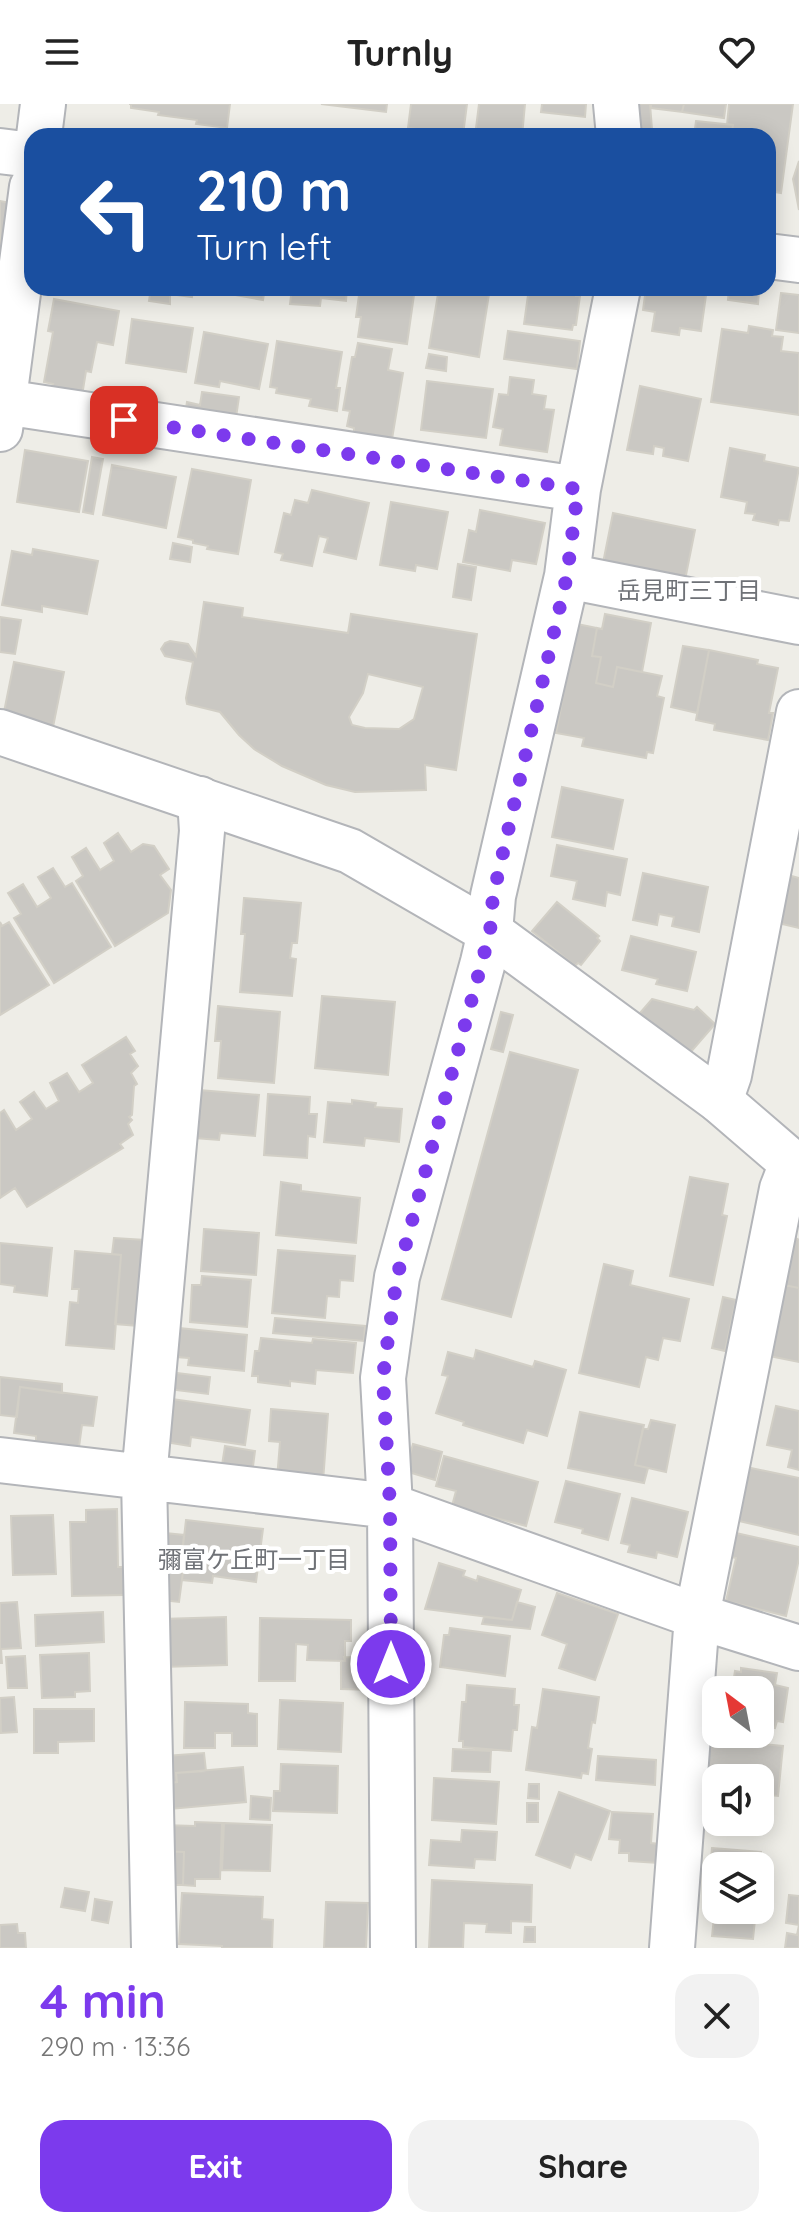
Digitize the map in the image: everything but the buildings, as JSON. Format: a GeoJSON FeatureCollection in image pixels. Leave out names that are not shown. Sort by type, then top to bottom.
{"type":"FeatureCollection","features":[{"type":"Feature","properties":{"kind":"street"},"geometry":{"type":"LineString","coordinates":[[40,128],[43,104]]}},
{"type":"Feature","properties":{"kind":"street"},"geometry":{"type":"LineString","coordinates":[[616,104],[618,128]]}},
{"type":"Feature","properties":{"kind":"street"},"geometry":{"type":"LineString","coordinates":[[0,151],[24,154]]}},
{"type":"Feature","properties":{"kind":"street"},"geometry":{"type":"LineString","coordinates":[[24,248],[2,416],[578,489]]}},
{"type":"Feature","properties":{"kind":"street"},"geometry":{"type":"LineString","coordinates":[[776,257],[799,260]]}},
{"type":"Feature","properties":{"kind":"street"},"geometry":{"type":"LineString","coordinates":[[393,1948],[390,1506],[383,1378],[397,1277],[490,932],[493,896],[567,576],[578,489],[616,296]]}},
{"type":"Feature","properties":{"kind":"street"},"geometry":{"type":"LineString","coordinates":[[567,576],[799,622]]}},
{"type":"Feature","properties":{"kind":"street"},"geometry":{"type":"LineString","coordinates":[[720,1101],[729,1075],[799,712]]}},
{"type":"Feature","properties":{"kind":"street"},"geometry":{"type":"LineString","coordinates":[[0,732],[350,851],[490,932],[720,1101],[796,1166],[782,1189],[697,1616],[672,1948]]}},
{"type":"Feature","properties":{"kind":"street"},"geometry":{"type":"LineString","coordinates":[[154,1948],[144,1478],[202,831],[200,799]]}},
{"type":"Feature","properties":{"kind":"street"},"geometry":{"type":"LineString","coordinates":[[0,1460],[390,1506],[697,1616],[799,1648]]}},
{"type":"Feature","properties":{"kind":"district","name":"岳見町三丁目"},"geometry":{"type":"Point","coordinates":[689,590]}},
{"type":"Feature","properties":{"kind":"district","name":"彌富ケ丘町一丁目"},"geometry":{"type":"Point","coordinates":[254,1559]}},
{"type":"Feature","properties":{"kind":"route"},"geometry":{"type":"LineString","coordinates":[[124,420],[578,489],[567,576],[493,896],[490,932],[397,1277],[383,1378],[390,1506],[391,1664]]}}]}
